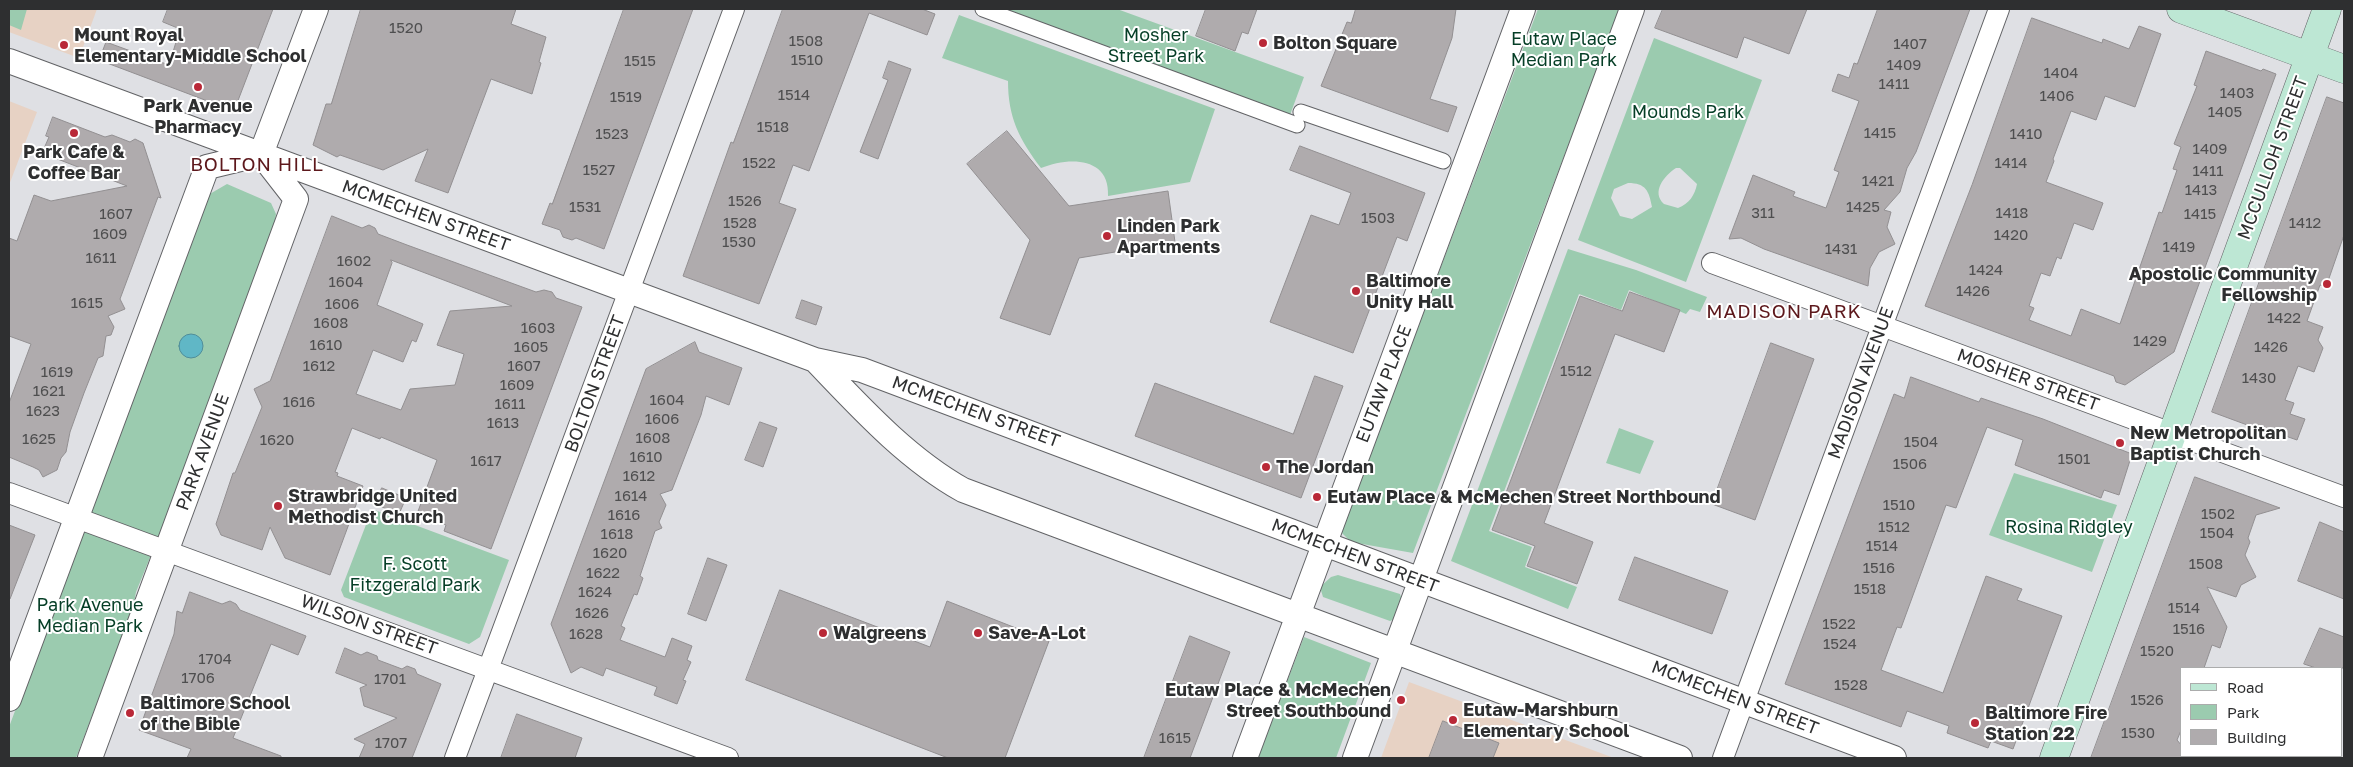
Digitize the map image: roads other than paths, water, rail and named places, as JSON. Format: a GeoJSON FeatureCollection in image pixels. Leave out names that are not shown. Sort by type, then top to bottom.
{"type":"FeatureCollection","features":[{"type":"Feature","properties":{"kind":"main road"},"geometry":{"type":"LineString","coordinates":[[2180,9],[2344,69]]}},
{"type":"Feature","properties":{"kind":"main road","name":"MCCULLOH STREET"},"geometry":{"type":"LineString","coordinates":[[2054,758],[2327,9]]}},
{"type":"Feature","properties":{"kind":"street"},"geometry":{"type":"LineString","coordinates":[[9,699],[207,167],[261,154],[316,9]]}},
{"type":"Feature","properties":{"kind":"street","name":"BOLTON STREET"},"geometry":{"type":"LineString","coordinates":[[455,758],[734,9]]}},
{"type":"Feature","properties":{"kind":"street"},"geometry":{"type":"LineString","coordinates":[[983,9],[1299,119],[1443,161]]}},
{"type":"Feature","properties":{"kind":"street","name":"EUTAW PLACE"},"geometry":{"type":"LineString","coordinates":[[1245,758],[1523,9]]}},
{"type":"Feature","properties":{"kind":"street"},"geometry":{"type":"LineString","coordinates":[[1355,758],[1632,9]]}},
{"type":"Feature","properties":{"kind":"street","name":"MADISON AVENUE"},"geometry":{"type":"LineString","coordinates":[[1723,758],[1999,9]]}},
{"type":"Feature","properties":{"kind":"street","name":"MCMECHEN STREET"},"geometry":{"type":"LineString","coordinates":[[9,61],[815,360],[862,370],[1894,758]]}},
{"type":"Feature","properties":{"kind":"street","name":"PARK AVENUE"},"geometry":{"type":"LineString","coordinates":[[90,758],[296,199],[261,154]]}},
{"type":"Feature","properties":{"kind":"street","name":"MOSHER STREET"},"geometry":{"type":"LineString","coordinates":[[1712,263],[2344,497]]}},
{"type":"Feature","properties":{"kind":"street","name":"MCMECHEN STREET"},"geometry":{"type":"LineString","coordinates":[[815,360],[846,393],[914,456],[941,478],[963,490],[1680,758]]}},
{"type":"Feature","properties":{"kind":"street","name":"WILSON STREET"},"geometry":{"type":"LineString","coordinates":[[9,492],[728,758]]}},
{"type":"Feature","properties":{"kind":"water"},"geometry":{"type":"Polygon","coordinates":[[[191,334],[196,335],[202,341],[202,351],[196,357],[191,358],[186,357],[180,351],[179,346],[180,341],[186,335],[191,334]]]}},
{"type":"Feature","properties":{"kind":"place","name":"Bolton Square"},"geometry":{"type":"Point","coordinates":[1263,43]}},
{"type":"Feature","properties":{"kind":"place","name":"Mount Royal Elementary-Middle School"},"geometry":{"type":"Point","coordinates":[64,45]}},
{"type":"Feature","properties":{"kind":"place","name":"Park Avenue Pharmacy"},"geometry":{"type":"Point","coordinates":[198,87]}},
{"type":"Feature","properties":{"kind":"place","name":"Park Cafe & Coffee Bar"},"geometry":{"type":"Point","coordinates":[74,133]}},
{"type":"Feature","properties":{"kind":"place","name":"Linden Park Apartments"},"geometry":{"type":"Point","coordinates":[1107,236]}},
{"type":"Feature","properties":{"kind":"place","name":"Apostolic Community Fellowship"},"geometry":{"type":"Point","coordinates":[2327,284]}},
{"type":"Feature","properties":{"kind":"place","name":"Baltimore Unity Hall"},"geometry":{"type":"Point","coordinates":[1356,291]}},
{"type":"Feature","properties":{"kind":"place","name":"New Metropolitan Baptist Church"},"geometry":{"type":"Point","coordinates":[2120,443]}},
{"type":"Feature","properties":{"kind":"place","name":"The Jordan"},"geometry":{"type":"Point","coordinates":[1266,467]}},
{"type":"Feature","properties":{"kind":"place","name":"Eutaw Place & McMechen Street Northbound"},"geometry":{"type":"Point","coordinates":[1317,497]}},
{"type":"Feature","properties":{"kind":"place","name":"Strawbridge United Methodist Church"},"geometry":{"type":"Point","coordinates":[278,506]}},
{"type":"Feature","properties":{"kind":"place","name":"Walgreens"},"geometry":{"type":"Point","coordinates":[823,633]}},
{"type":"Feature","properties":{"kind":"place","name":"Save-A-Lot"},"geometry":{"type":"Point","coordinates":[978,633]}},
{"type":"Feature","properties":{"kind":"place","name":"Eutaw Place & McMechen Street Southbound"},"geometry":{"type":"Point","coordinates":[1401,700]}},
{"type":"Feature","properties":{"kind":"place","name":"Baltimore School of the Bible"},"geometry":{"type":"Point","coordinates":[130,713]}},
{"type":"Feature","properties":{"kind":"place","name":"Eutaw-Marshburn Elementary School"},"geometry":{"type":"Point","coordinates":[1453,720]}},
{"type":"Feature","properties":{"kind":"place","name":"Baltimore Fire Station 22"},"geometry":{"type":"Point","coordinates":[1975,723]}},
{"type":"Feature","properties":{"kind":"district","name":"BOLTON HILL"},"geometry":{"type":"Point","coordinates":[257,165]}},
{"type":"Feature","properties":{"kind":"district","name":"MADISON PARK"},"geometry":{"type":"Point","coordinates":[1784,312]}},
{"type":"Feature","properties":{"kind":"park label","name":"Mosher Street Park"},"geometry":{"type":"Point","coordinates":[1156,45]}},
{"type":"Feature","properties":{"kind":"park label","name":"Eutaw Place Median Park"},"geometry":{"type":"Point","coordinates":[1564,49]}},
{"type":"Feature","properties":{"kind":"park label","name":"Mounds Park"},"geometry":{"type":"Point","coordinates":[1688,112]}},
{"type":"Feature","properties":{"kind":"park label","name":"Rosina Ridgley"},"geometry":{"type":"Point","coordinates":[2069,527]}},
{"type":"Feature","properties":{"kind":"park label","name":"F. Scott Fitzgerald Park"},"geometry":{"type":"Point","coordinates":[415,574]}},
{"type":"Feature","properties":{"kind":"park label","name":"Park Avenue Median Park"},"geometry":{"type":"Point","coordinates":[90,615]}}]}
